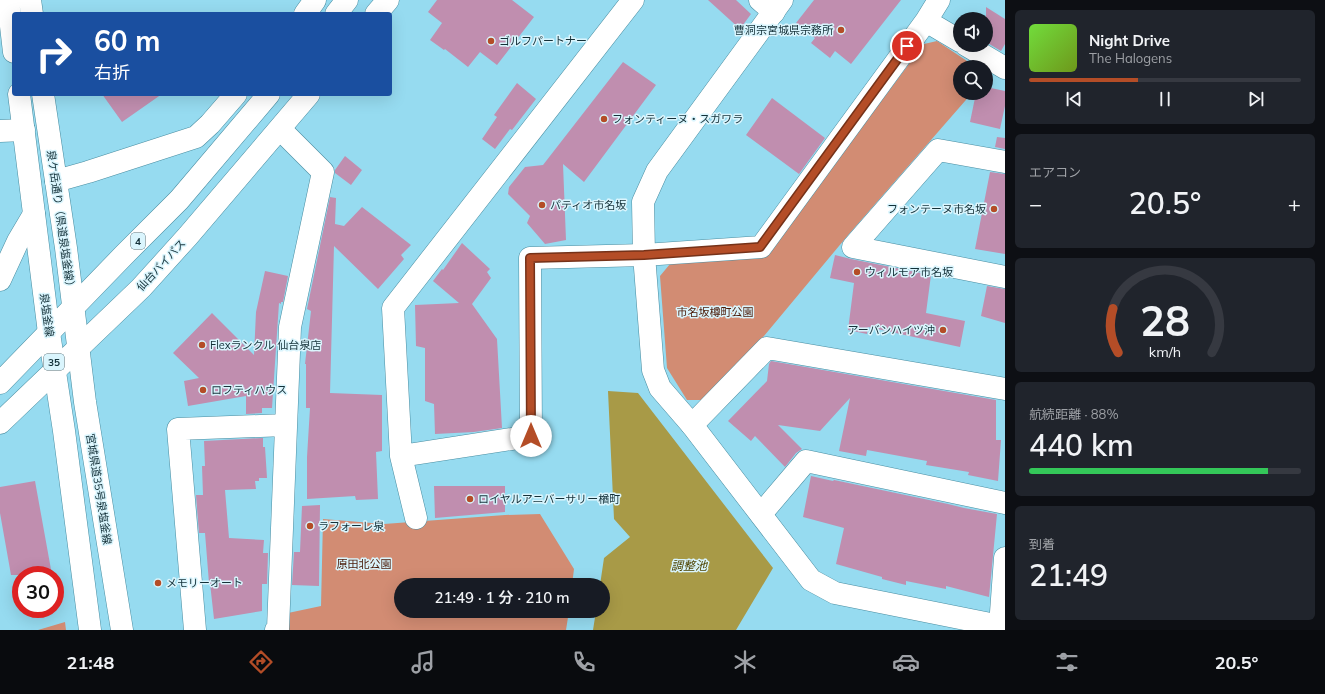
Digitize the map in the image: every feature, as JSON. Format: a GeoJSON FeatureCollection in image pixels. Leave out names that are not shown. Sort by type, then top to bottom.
{"type":"FeatureCollection","features":[{"type":"Feature","properties":{"kind":"main road"},"geometry":{"type":"LineString","coordinates":[[8,0],[12,35]]}},
{"type":"Feature","properties":{"kind":"main road"},"geometry":{"type":"LineString","coordinates":[[30,0],[32,12]]}},
{"type":"Feature","properties":{"kind":"main road"},"geometry":{"type":"LineString","coordinates":[[306,12],[315,0]]}},
{"type":"Feature","properties":{"kind":"main road"},"geometry":{"type":"LineString","coordinates":[[338,12],[347,0]]}},
{"type":"Feature","properties":{"kind":"main road"},"geometry":{"type":"LineString","coordinates":[[378,12],[388,0]]}},
{"type":"Feature","properties":{"kind":"main road"},"geometry":{"type":"LineString","coordinates":[[416,518],[401,456],[393,308],[633,0]]}},
{"type":"Feature","properties":{"kind":"main road"},"geometry":{"type":"LineString","coordinates":[[401,456],[531,436],[530,258],[644,255],[760,247],[926,21],[939,0]]}},
{"type":"Feature","properties":{"kind":"main road"},"geometry":{"type":"LineString","coordinates":[[772,4],[657,171],[643,202],[644,255],[652,370],[660,388],[692,425],[811,580],[835,593],[1003,627],[1005,558]]}},
{"type":"Feature","properties":{"kind":"main road"},"geometry":{"type":"LineString","coordinates":[[926,21],[953,37]]}},
{"type":"Feature","properties":{"kind":"main road"},"geometry":{"type":"LineString","coordinates":[[978,52],[1005,68]]}},
{"type":"Feature","properties":{"kind":"main road","name":"泉塩釜線"},"geometry":{"type":"LineString","coordinates":[[19,96],[49,333],[90,630]]}},
{"type":"Feature","properties":{"kind":"main road","name":"泉ケ岳通り（県道泉塩釜線）"},"geometry":{"type":"LineString","coordinates":[[43,96],[66,248],[78,348]]}},
{"type":"Feature","properties":{"kind":"main road"},"geometry":{"type":"LineString","coordinates":[[56,181],[196,137],[210,124],[234,96]]}},
{"type":"Feature","properties":{"kind":"main road","name":"4"},"geometry":{"type":"LineString","coordinates":[[0,383],[179,200],[267,96]]}},
{"type":"Feature","properties":{"kind":"main road","name":"仙台バイパス"},"geometry":{"type":"LineString","coordinates":[[0,423],[141,288],[188,236],[308,96]]}},
{"type":"Feature","properties":{"kind":"main road"},"geometry":{"type":"LineString","coordinates":[[276,630],[278,629],[290,327],[323,172],[280,129]]}},
{"type":"Feature","properties":{"kind":"main road"},"geometry":{"type":"LineString","coordinates":[[0,131],[24,130]]}},
{"type":"Feature","properties":{"kind":"main road"},"geometry":{"type":"LineString","coordinates":[[1005,162],[938,150],[853,248],[1005,277]]}},
{"type":"Feature","properties":{"kind":"main road"},"geometry":{"type":"LineString","coordinates":[[0,280],[18,241],[34,214]]}},
{"type":"Feature","properties":{"kind":"main road","name":"宮城県道35号泉塩釜線"},"geometry":{"type":"LineString","coordinates":[[78,348],[86,410],[122,630]]}},
{"type":"Feature","properties":{"kind":"main road"},"geometry":{"type":"LineString","coordinates":[[692,425],[767,348],[1005,389]]}},
{"type":"Feature","properties":{"kind":"main road"},"geometry":{"type":"LineString","coordinates":[[195,630],[178,429],[285,425]]}},
{"type":"Feature","properties":{"kind":"main road"},"geometry":{"type":"LineString","coordinates":[[761,514],[806,461],[1005,503]]}},
{"type":"Feature","properties":{"kind":"green space","name":"市名坂樽町公園"},"geometry":{"type":"Polygon","coordinates":[[[937,41],[966,60],[953,60],[953,100],[966,100],[849,234],[764,336],[702,400],[687,400],[667,368],[660,276],[670,264],[770,249],[924,44],[937,41]]]}},
{"type":"Feature","properties":{"kind":"green space","name":"原田北公園"},"geometry":{"type":"Polygon","coordinates":[[[540,514],[574,569],[573,578],[394,578],[394,618],[568,618],[566,630],[287,630],[288,613],[321,606],[323,519],[384,524],[505,515],[540,514]]]}},
{"type":"Feature","properties":{"kind":"green space"},"geometry":{"type":"Polygon","coordinates":[[[65,622],[66,630],[38,630],[65,622]]]}},
{"type":"Feature","properties":{"kind":"water","name":"調整池"},"geometry":{"type":"Polygon","coordinates":[[[608,391],[638,393],[773,568],[736,630],[593,630],[595,618],[610,618],[610,578],[601,578],[604,558],[630,537],[614,519],[608,391]]]}},
{"type":"Feature","properties":{"kind":"building","name":"ゴルフパートナー"},"geometry":{"type":"Polygon","coordinates":[[[437,0],[512,0],[534,17],[497,65],[480,52],[468,67],[445,49],[444,50],[430,40],[442,23],[428,12],[437,0]]]}},
{"type":"Feature","properties":{"kind":"building"},"geometry":{"type":"Polygon","coordinates":[[[708,0],[736,0],[751,14],[740,29],[708,0]]]}},
{"type":"Feature","properties":{"kind":"building","name":"曹洞宗宮城県宗務所"},"geometry":{"type":"Polygon","coordinates":[[[814,0],[901,0],[851,64],[835,51],[830,58],[811,43],[815,38],[796,23],[814,0]]]}},
{"type":"Feature","properties":{"kind":"building"},"geometry":{"type":"Polygon","coordinates":[[[986,7],[1005,19],[1005,44],[1001,51],[993,46],[993,12],[986,12],[986,7]]]}},
{"type":"Feature","properties":{"kind":"building"},"geometry":{"type":"Polygon","coordinates":[[[623,62],[656,85],[584,182],[563,164],[566,240],[545,244],[527,223],[530,216],[508,194],[509,187],[525,167],[543,165],[623,62]]]}},
{"type":"Feature","properties":{"kind":"building"},"geometry":{"type":"Polygon","coordinates":[[[517,83],[536,99],[495,149],[482,139],[497,117],[494,115],[517,83]]]}},
{"type":"Feature","properties":{"kind":"building"},"geometry":{"type":"Polygon","coordinates":[[[993,88],[1005,91],[1005,106],[1000,129],[970,122],[975,100],[993,100],[993,88]]]}},
{"type":"Feature","properties":{"kind":"building"},"geometry":{"type":"Polygon","coordinates":[[[103,96],[159,96],[122,122],[103,96]]]}},
{"type":"Feature","properties":{"kind":"building"},"geometry":{"type":"Polygon","coordinates":[[[772,98],[825,138],[799,174],[746,135],[772,98]]]}},
{"type":"Feature","properties":{"kind":"building"},"geometry":{"type":"Polygon","coordinates":[[[997,137],[1005,138],[1005,149],[995,147],[997,137]]]}},
{"type":"Feature","properties":{"kind":"building"},"geometry":{"type":"Polygon","coordinates":[[[345,156],[362,170],[351,185],[335,173],[335,170],[345,156]]]}},
{"type":"Feature","properties":{"kind":"building","name":"フォンテーヌ市名坂"},"geometry":{"type":"Polygon","coordinates":[[[990,172],[1005,174],[1005,254],[975,249],[990,172]]]}},
{"type":"Feature","properties":{"kind":"building"},"geometry":{"type":"Polygon","coordinates":[[[330,197],[336,198],[335,224],[344,226],[362,207],[411,245],[401,255],[404,259],[378,289],[334,246],[330,393],[382,395],[382,451],[376,452],[378,499],[356,500],[355,496],[307,499],[307,457],[310,408],[306,408],[305,364],[311,311],[307,309],[330,197]]]}},
{"type":"Feature","properties":{"kind":"building"},"geometry":{"type":"Polygon","coordinates":[[[462,243],[490,269],[487,272],[491,278],[472,304],[497,339],[502,428],[474,432],[435,434],[434,404],[425,401],[425,348],[416,346],[415,305],[459,303],[433,281],[442,269],[443,270],[462,243]]]}},
{"type":"Feature","properties":{"kind":"building"},"geometry":{"type":"Polygon","coordinates":[[[835,255],[931,275],[926,313],[965,321],[960,347],[868,327],[867,334],[848,330],[854,283],[830,278],[835,255]]]}},
{"type":"Feature","properties":{"kind":"building"},"geometry":{"type":"Polygon","coordinates":[[[265,271],[288,276],[283,302],[281,302],[281,304],[279,303],[272,408],[262,408],[262,413],[246,414],[246,396],[188,406],[184,381],[199,378],[173,353],[212,313],[254,355],[256,312],[265,271]]]}},
{"type":"Feature","properties":{"kind":"building"},"geometry":{"type":"Polygon","coordinates":[[[987,286],[1005,289],[1005,323],[981,316],[987,286]]]}},
{"type":"Feature","properties":{"kind":"building"},"geometry":{"type":"Polygon","coordinates":[[[771,361],[996,400],[996,440],[1001,440],[998,481],[968,475],[969,472],[926,465],[927,461],[867,450],[866,456],[839,451],[850,398],[820,431],[778,425],[802,449],[796,453],[785,467],[755,436],[751,441],[728,421],[767,381],[769,364],[771,361]]]}},
{"type":"Feature","properties":{"kind":"building"},"geometry":{"type":"Polygon","coordinates":[[[263,438],[267,478],[259,478],[259,481],[255,481],[256,489],[225,490],[229,538],[264,540],[263,553],[268,553],[267,584],[262,584],[262,611],[214,619],[209,583],[205,533],[199,533],[196,495],[203,495],[202,466],[205,466],[204,441],[263,438]]]}},
{"type":"Feature","properties":{"kind":"building"},"geometry":{"type":"Polygon","coordinates":[[[811,476],[997,514],[989,597],[946,586],[946,589],[906,581],[906,585],[836,564],[844,528],[803,517],[811,476]]]}},
{"type":"Feature","properties":{"kind":"building"},"geometry":{"type":"Polygon","coordinates":[[[35,481],[50,566],[12,566],[11,575],[0,513],[0,487],[35,481]]]}},
{"type":"Feature","properties":{"kind":"building","name":"ロイヤルアニバーサリー楢町"},"geometry":{"type":"Polygon","coordinates":[[[434,486],[505,486],[505,512],[435,518],[434,486]]]}},
{"type":"Feature","properties":{"kind":"building"},"geometry":{"type":"Polygon","coordinates":[[[320,505],[319,586],[292,585],[294,552],[300,552],[302,506],[320,505]]]}},
{"type":"Feature","properties":{"kind":"place","name":"曹洞宗宮城県宗務所"},"geometry":{"type":"Point","coordinates":[841,30]}},
{"type":"Feature","properties":{"kind":"place","name":"ゴルフパートナー"},"geometry":{"type":"Point","coordinates":[491,41]}},
{"type":"Feature","properties":{"kind":"place","name":"フォンティーヌ・スガワラ"},"geometry":{"type":"Point","coordinates":[604,119]}},
{"type":"Feature","properties":{"kind":"place","name":"パティオ市名坂"},"geometry":{"type":"Point","coordinates":[542,205]}},
{"type":"Feature","properties":{"kind":"place","name":"フォンテーヌ市名坂"},"geometry":{"type":"Point","coordinates":[994,209]}},
{"type":"Feature","properties":{"kind":"place","name":"ウィルモア市名坂"},"geometry":{"type":"Point","coordinates":[857,272]}},
{"type":"Feature","properties":{"kind":"place","name":"アーバンハイツ沖"},"geometry":{"type":"Point","coordinates":[943,330]}},
{"type":"Feature","properties":{"kind":"place","name":"Flexランクル 仙台泉店"},"geometry":{"type":"Point","coordinates":[202,345]}},
{"type":"Feature","properties":{"kind":"place","name":"ロフティハウス"},"geometry":{"type":"Point","coordinates":[203,390]}},
{"type":"Feature","properties":{"kind":"place","name":"ロイヤルアニバーサリー楢町"},"geometry":{"type":"Point","coordinates":[470,499]}},
{"type":"Feature","properties":{"kind":"place","name":"ラフォーレ泉"},"geometry":{"type":"Point","coordinates":[310,526]}},
{"type":"Feature","properties":{"kind":"place","name":"メモリーオート"},"geometry":{"type":"Point","coordinates":[158,583]}},
{"type":"Feature","properties":{"kind":"route"},"geometry":{"type":"LineString","coordinates":[[531,436],[530,258],[644,255],[760,247],[907,46]]}}]}
